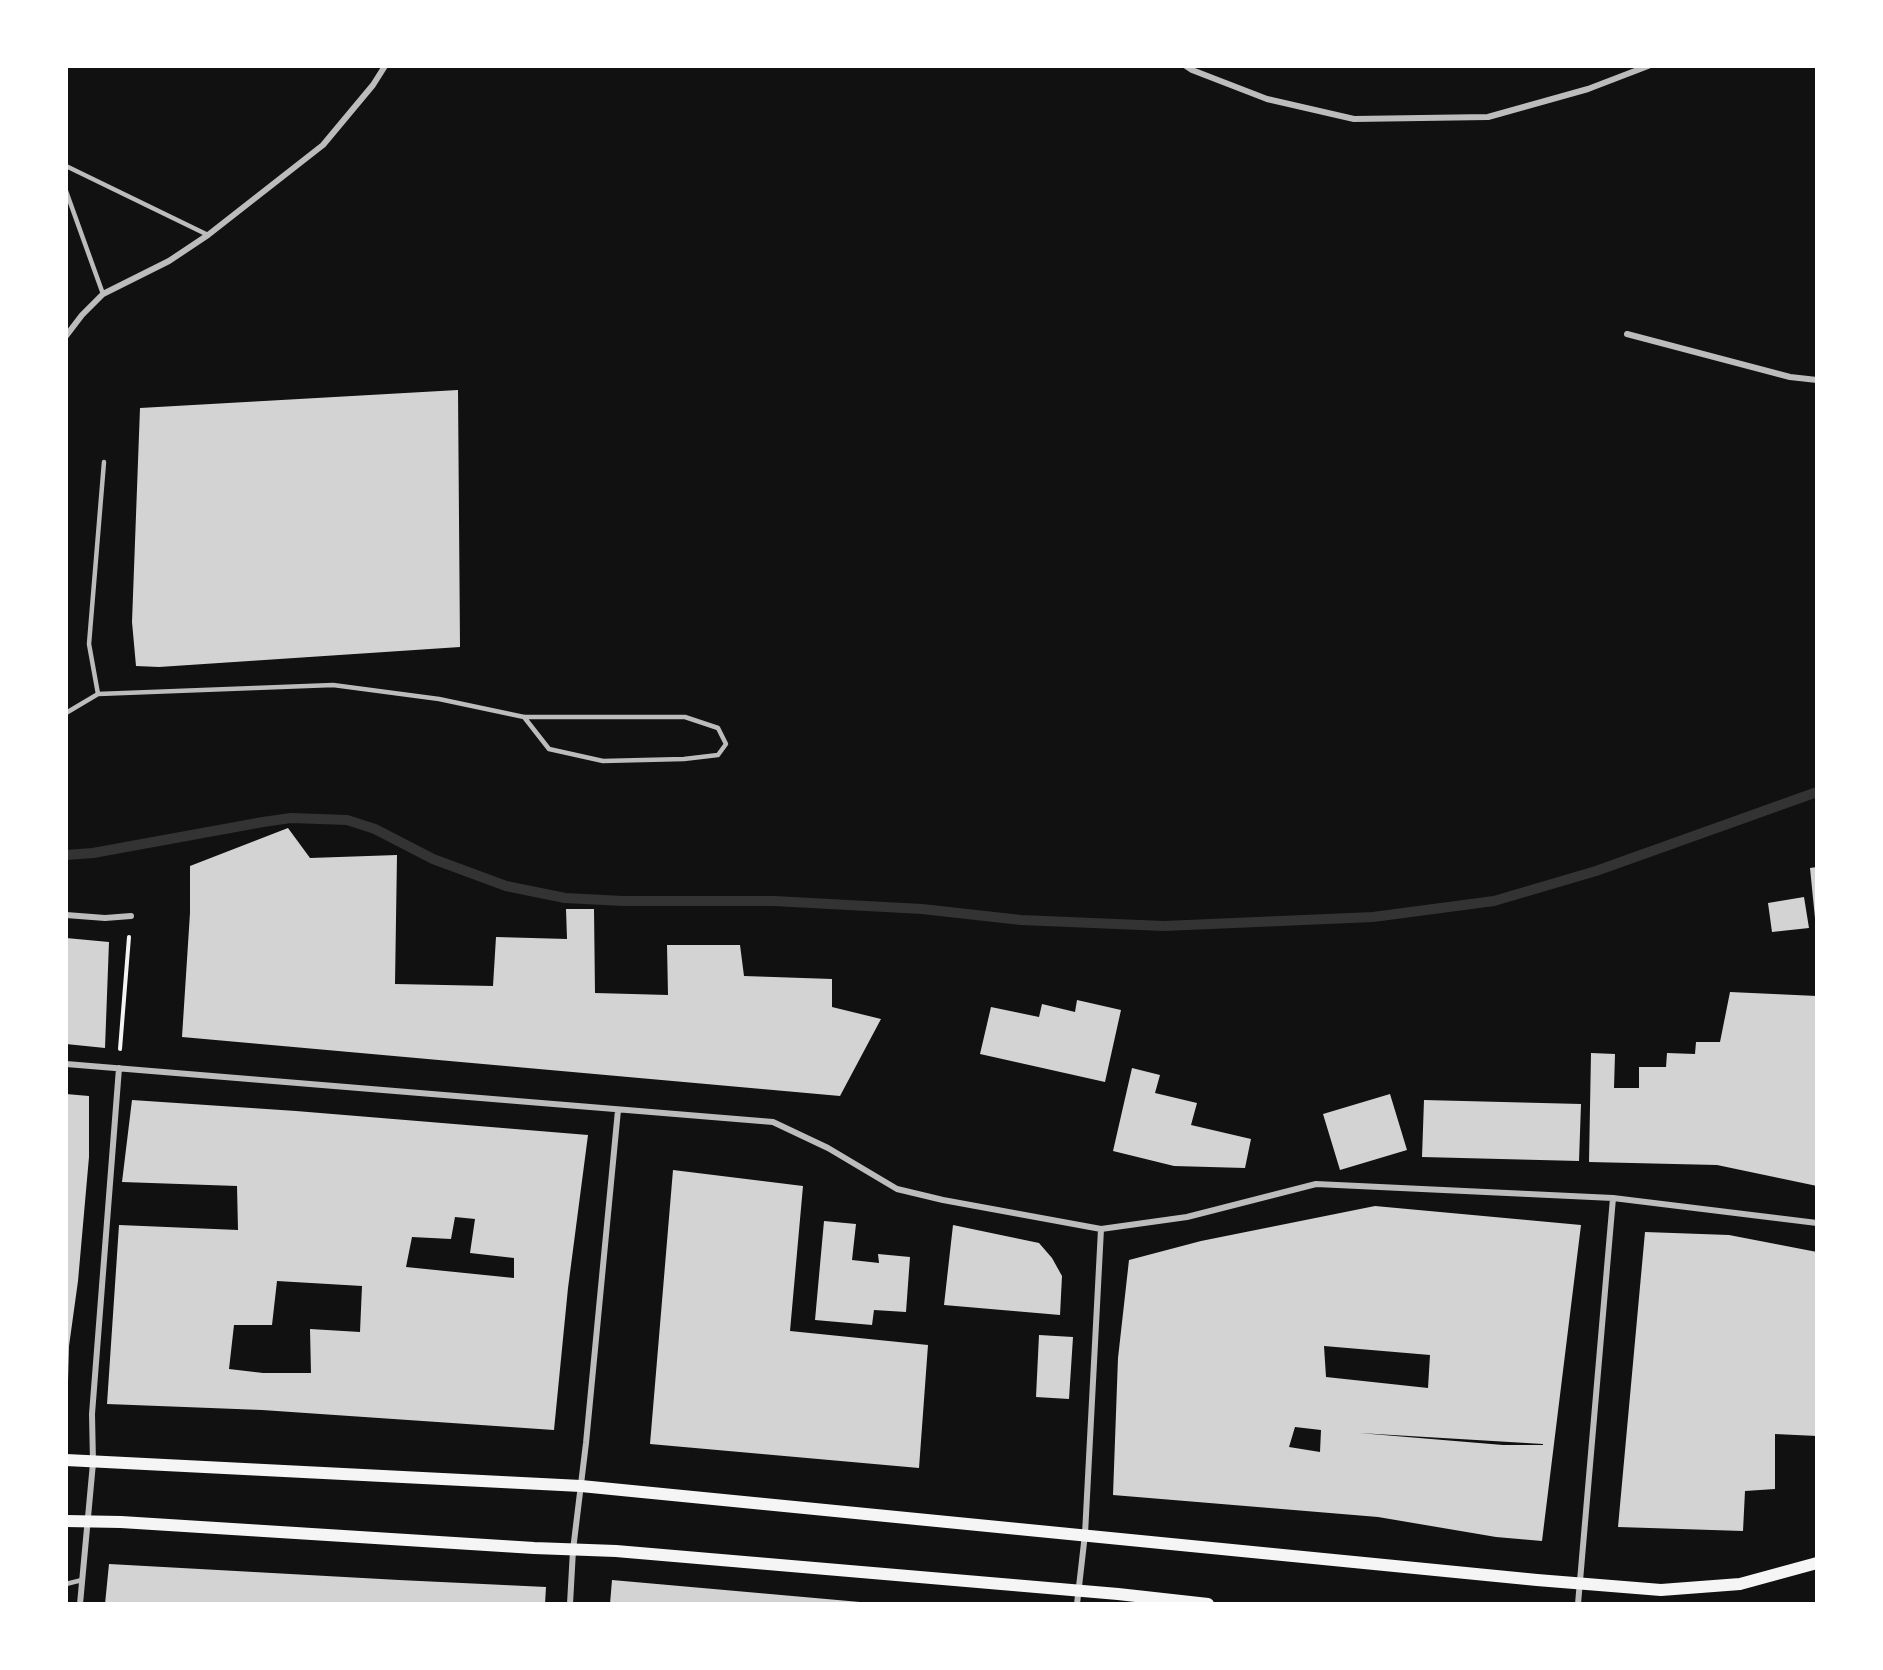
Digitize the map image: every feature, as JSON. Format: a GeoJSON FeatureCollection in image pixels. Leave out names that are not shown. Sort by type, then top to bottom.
{"type":"FeatureCollection","features":[{"type":"Feature","properties":{"kind":"main road"},"geometry":{"type":"LineString","coordinates":[[66,1460],[581,1486],[1513,1578],[1661,1590],[1740,1584],[1817,1563]]}},
{"type":"Feature","properties":{"kind":"main road"},"geometry":{"type":"LineString","coordinates":[[66,1521],[121,1522],[616,1551],[1078,1598],[1118,1594],[1208,1604]]}},
{"type":"Feature","properties":{"kind":"street"},"geometry":{"type":"LineString","coordinates":[[66,336],[82,315],[104,294],[169,261],[208,235],[323,145],[373,85],[385,66]]}},
{"type":"Feature","properties":{"kind":"street"},"geometry":{"type":"LineString","coordinates":[[1185,66],[1267,99],[1354,119],[1488,117],[1588,88],[1648,66]]}},
{"type":"Feature","properties":{"kind":"street"},"geometry":{"type":"LineString","coordinates":[[1627,334],[1790,377],[1817,380]]}},
{"type":"Feature","properties":{"kind":"street"},"geometry":{"type":"LineString","coordinates":[[66,915],[105,918],[131,916]]}},
{"type":"Feature","properties":{"kind":"street"},"geometry":{"type":"LineString","coordinates":[[66,1064],[773,1122],[828,1148],[897,1189],[943,1200],[1101,1229],[1187,1217],[1316,1184],[1613,1198],[1817,1223]]}},
{"type":"Feature","properties":{"kind":"street"},"geometry":{"type":"LineString","coordinates":[[80,1604],[93,1463],[92,1414],[119,1068]]}},
{"type":"Feature","properties":{"kind":"street"},"geometry":{"type":"LineString","coordinates":[[570,1604],[573,1550],[618,1110]]}},
{"type":"Feature","properties":{"kind":"street"},"geometry":{"type":"LineString","coordinates":[[1578,1604],[1613,1198]]}},
{"type":"Feature","properties":{"kind":"street"},"geometry":{"type":"LineString","coordinates":[[1078,1598],[1085,1534],[1101,1229]]}},
{"type":"Feature","properties":{"kind":"lane"},"geometry":{"type":"LineString","coordinates":[[66,166],[208,235]]}},
{"type":"Feature","properties":{"kind":"lane"},"geometry":{"type":"LineString","coordinates":[[66,191],[104,294]]}},
{"type":"Feature","properties":{"kind":"lane"},"geometry":{"type":"LineString","coordinates":[[98,694],[89,644],[104,462]]}},
{"type":"Feature","properties":{"kind":"lane"},"geometry":{"type":"LineString","coordinates":[[66,713],[98,694],[333,685],[440,699],[524,717],[685,717],[718,728],[726,744],[718,755],[684,759],[603,761],[549,749],[524,717]]}},
{"type":"Feature","properties":{"kind":"lane"},"geometry":{"type":"LineString","coordinates":[[66,1584],[82,1580]]}},
{"type":"Feature","properties":{"kind":"path"},"geometry":{"type":"LineString","coordinates":[[119,1068],[131,916]]}},
{"type":"Feature","properties":{"kind":"building"},"geometry":{"type":"Polygon","coordinates":[[[458,390],[460,647],[159,667],[136,666],[132,622],[140,408],[458,390]]]}},
{"type":"Feature","properties":{"kind":"building"},"geometry":{"type":"Polygon","coordinates":[[[288,828],[310,858],[397,855],[395,984],[493,986],[496,937],[567,939],[566,909],[594,909],[595,993],[668,995],[667,945],[740,945],[744,976],[832,979],[832,1007],[881,1019],[840,1096],[182,1037],[190,913],[190,866],[288,828]]]}},
{"type":"Feature","properties":{"kind":"building"},"geometry":{"type":"Polygon","coordinates":[[[1817,867],[1817,918],[1815,918],[1810,868],[1817,867]]]}},
{"type":"Feature","properties":{"kind":"building"},"geometry":{"type":"Polygon","coordinates":[[[1804,897],[1809,928],[1772,932],[1768,903],[1804,897]]]}},
{"type":"Feature","properties":{"kind":"building"},"geometry":{"type":"Polygon","coordinates":[[[66,938],[109,942],[105,1048],[66,1044],[66,938]]]}},
{"type":"Feature","properties":{"kind":"building"},"geometry":{"type":"Polygon","coordinates":[[[1730,992],[1817,996],[1817,1186],[1717,1165],[1589,1162],[1591,1053],[1615,1054],[1614,1088],[1639,1088],[1639,1067],[1666,1067],[1667,1053],[1695,1054],[1696,1042],[1720,1042],[1730,992]]]}},
{"type":"Feature","properties":{"kind":"building"},"geometry":{"type":"Polygon","coordinates":[[[1077,1000],[1121,1010],[1105,1082],[980,1054],[991,1007],[1039,1017],[1042,1004],[1075,1012],[1077,1000]]]}},
{"type":"Feature","properties":{"kind":"building"},"geometry":{"type":"Polygon","coordinates":[[[1132,1068],[1160,1075],[1155,1093],[1197,1103],[1191,1125],[1251,1139],[1245,1168],[1174,1166],[1113,1151],[1132,1068]]]}},
{"type":"Feature","properties":{"kind":"building"},"geometry":{"type":"Polygon","coordinates":[[[66,1094],[89,1096],[89,1157],[78,1281],[69,1346],[68,1381],[66,1381],[66,1094]]]}},
{"type":"Feature","properties":{"kind":"building"},"geometry":{"type":"Polygon","coordinates":[[[1390,1094],[1407,1150],[1340,1170],[1323,1114],[1390,1094]]]}},
{"type":"Feature","properties":{"kind":"building"},"geometry":{"type":"Polygon","coordinates":[[[132,1100],[588,1135],[568,1288],[554,1430],[262,1410],[107,1404],[119,1225],[238,1230],[237,1186],[122,1182],[132,1100]],[[455,1217],[451,1239],[412,1237],[406,1267],[514,1278],[514,1258],[470,1253],[475,1219],[455,1217]],[[277,1281],[272,1325],[234,1325],[229,1369],[263,1373],[311,1373],[310,1329],[360,1332],[362,1286],[277,1281]]]}},
{"type":"Feature","properties":{"kind":"building"},"geometry":{"type":"Polygon","coordinates":[[[1424,1100],[1581,1104],[1579,1161],[1422,1157],[1424,1100]]]}},
{"type":"Feature","properties":{"kind":"building"},"geometry":{"type":"Polygon","coordinates":[[[673,1170],[803,1186],[790,1331],[928,1345],[919,1468],[650,1444],[673,1170]]]}},
{"type":"Feature","properties":{"kind":"building"},"geometry":{"type":"Polygon","coordinates":[[[1375,1206],[1581,1225],[1542,1541],[1496,1537],[1378,1517],[1113,1495],[1118,1358],[1129,1260],[1201,1241],[1375,1206]],[[1324,1346],[1326,1377],[1428,1388],[1430,1355],[1324,1346]],[[1295,1427],[1289,1447],[1320,1452],[1321,1430],[1295,1427]],[[1359,1433],[1503,1445],[1543,1444],[1359,1433]]]}},
{"type":"Feature","properties":{"kind":"building"},"geometry":{"type":"Polygon","coordinates":[[[824,1221],[856,1224],[852,1260],[879,1263],[878,1254],[910,1257],[906,1312],[874,1310],[872,1325],[815,1320],[824,1221]]]}},
{"type":"Feature","properties":{"kind":"building"},"geometry":{"type":"Polygon","coordinates":[[[953,1225],[1039,1243],[1052,1258],[1062,1276],[1060,1315],[944,1305],[953,1225]]]}},
{"type":"Feature","properties":{"kind":"building"},"geometry":{"type":"Polygon","coordinates":[[[1645,1232],[1729,1235],[1817,1252],[1817,1436],[1775,1434],[1775,1489],[1745,1491],[1743,1531],[1618,1527],[1645,1232]]]}},
{"type":"Feature","properties":{"kind":"building"},"geometry":{"type":"Polygon","coordinates":[[[1039,1335],[1073,1337],[1069,1399],[1036,1397],[1039,1335]]]}},
{"type":"Feature","properties":{"kind":"building"},"geometry":{"type":"Polygon","coordinates":[[[109,1564],[546,1587],[545,1604],[105,1604],[109,1564]]]}},
{"type":"Feature","properties":{"kind":"building"},"geometry":{"type":"Polygon","coordinates":[[[612,1580],[860,1602],[860,1604],[610,1604],[612,1580]]]}},
{"type":"Feature","properties":{"kind":"waterway"},"geometry":{"type":"LineString","coordinates":[[66,855],[93,853],[291,818],[347,820],[375,829],[433,859],[506,886],[565,898],[623,901],[774,901],[922,909],[1021,920],[1164,926],[1373,917],[1494,901],[1596,871],[1817,792]]}}]}
